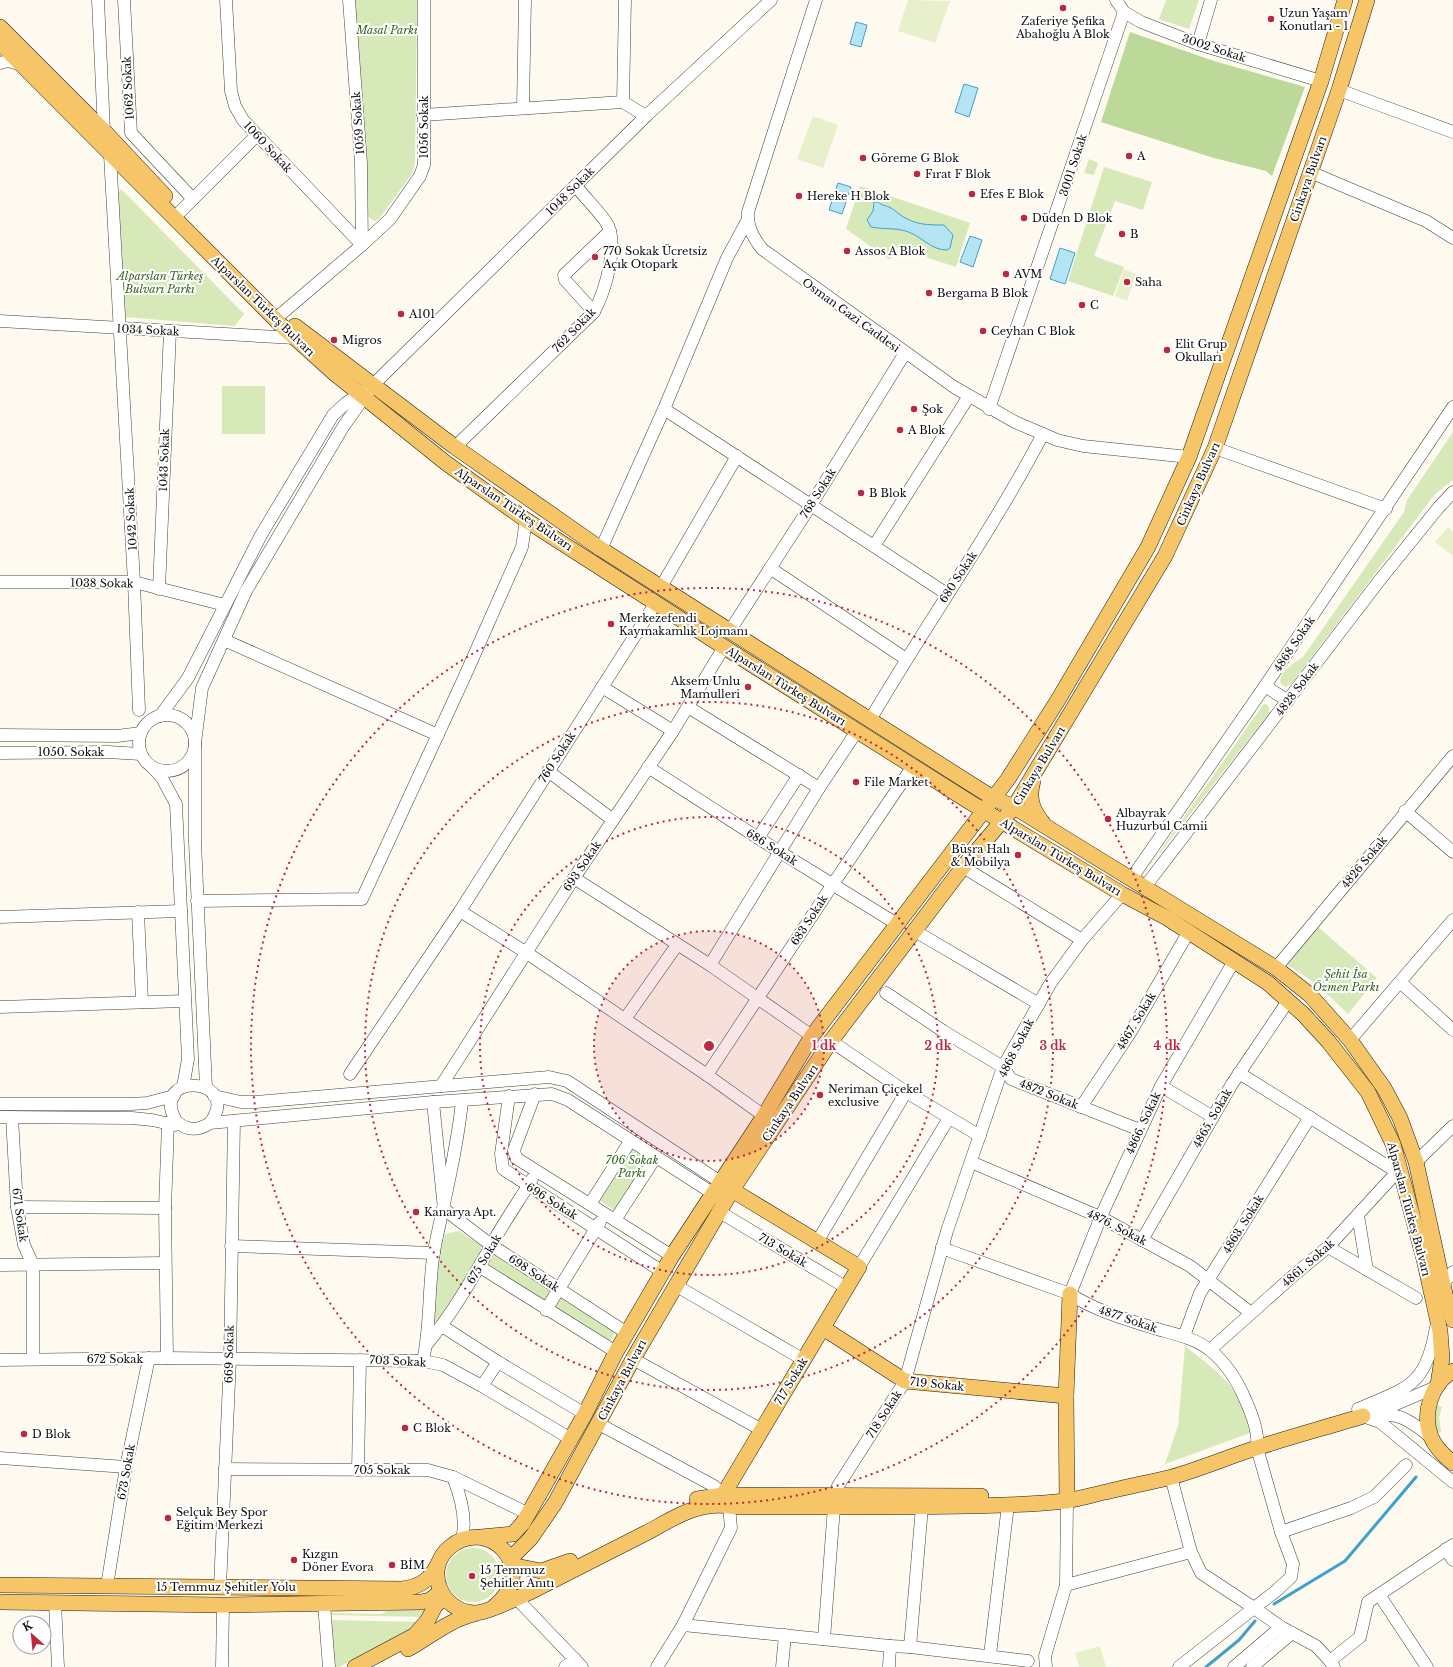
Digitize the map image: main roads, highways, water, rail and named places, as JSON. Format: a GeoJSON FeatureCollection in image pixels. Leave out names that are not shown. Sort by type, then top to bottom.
{"type":"FeatureCollection","features":[{"type":"Feature","properties":{"kind":"main road","name":"Cinkaya Bulvarı"},"geometry":{"type":"LineString","coordinates":[[510,1562],[531,1538],[555,1503],[599,1424],[633,1358],[675,1285],[764,1116],[812,1036],[1008,779],[1058,700],[1148,548],[1189,457],[1321,81],[1345,0]]}},
{"type":"Feature","properties":{"kind":"main road","name":"Cinkaya Bulvarı"},"geometry":{"type":"LineString","coordinates":[[481,1537],[498,1537],[513,1534],[519,1529],[529,1514],[585,1414],[616,1352],[672,1256],[722,1195],[831,1041],[963,866],[1014,807],[1165,556],[1215,448],[1339,90],[1367,0]]}},
{"type":"Feature","properties":{"kind":"main road","name":"Alparslan Türkeş Bulvarı"},"geometry":{"type":"LineString","coordinates":[[0,27],[104,131],[280,315],[446,463],[526,520],[655,604],[913,766],[989,804],[1014,807],[1276,968],[1310,995],[1350,1040],[1384,1088],[1400,1118],[1416,1162],[1448,1286],[1449,1309],[1453,1320]]}},
{"type":"Feature","properties":{"kind":"main road","name":"Alparslan Türkeş Bulvarı"},"geometry":{"type":"LineString","coordinates":[[0,43],[110,155],[295,338],[334,373],[455,447],[601,549],[729,632],[870,720],[989,804],[1002,821],[1122,894],[1166,918],[1268,982],[1328,1041],[1368,1092],[1393,1144],[1437,1318],[1442,1344],[1437,1386]]}},
{"type":"Feature","properties":{"kind":"main road"},"geometry":{"type":"LineString","coordinates":[[1035,773],[1030,798],[1034,810],[1046,827]]}},
{"type":"Feature","properties":{"kind":"main road","name":"717 Sokak"},"geometry":{"type":"LineString","coordinates":[[722,1195],[817,1242],[859,1267],[762,1430],[726,1500]]}},
{"type":"Feature","properties":{"kind":"main road"},"geometry":{"type":"LineString","coordinates":[[1067,1496],[1066,1396],[1070,1294]]}},
{"type":"Feature","properties":{"kind":"main road","name":"719 Sokak"},"geometry":{"type":"LineString","coordinates":[[823,1328],[905,1381],[1066,1396]]}},
{"type":"Feature","properties":{"kind":"main road"},"geometry":{"type":"LineString","coordinates":[[1453,1371],[1437,1386],[1429,1403],[1427,1420],[1431,1437],[1440,1452],[1453,1464]]}},
{"type":"Feature","properties":{"kind":"main road"},"geometry":{"type":"LineString","coordinates":[[834,1502],[1007,1496],[1067,1496],[1166,1470],[1361,1413]]}},
{"type":"Feature","properties":{"kind":"main road"},"geometry":{"type":"LineString","coordinates":[[510,1562],[536,1571],[547,1571],[669,1510],[695,1500],[834,1502],[922,1507],[1008,1505],[1171,1477],[1258,1443]]}},
{"type":"Feature","properties":{"kind":"main road"},"geometry":{"type":"LineString","coordinates":[[375,1667],[431,1637],[450,1622],[516,1598],[690,1512],[726,1500]]}},
{"type":"Feature","properties":{"kind":"main road"},"geometry":{"type":"LineString","coordinates":[[476,1613],[461,1611],[449,1603],[442,1595],[436,1576],[439,1561],[447,1549],[462,1539],[481,1537],[488,1539],[501,1547],[510,1562],[513,1573],[511,1588],[504,1599],[494,1607]]}},
{"type":"Feature","properties":{"kind":"main road","name":"15 Temmuz Şehitler Yolu"},"geometry":{"type":"LineString","coordinates":[[0,1585],[402,1589],[413,1588],[427,1581],[432,1575],[439,1561]]}},
{"type":"Feature","properties":{"kind":"main road"},"geometry":{"type":"LineString","coordinates":[[355,1667],[415,1635],[428,1620],[442,1595]]}},
{"type":"Feature","properties":{"kind":"main road","name":"15 Temmuz Şehitler Yolu"},"geometry":{"type":"LineString","coordinates":[[0,1602],[223,1605],[324,1604],[421,1602],[442,1595]]}},
{"type":"Feature","properties":{"kind":"water"},"geometry":{"type":"Polygon","coordinates":[[[856,22],[867,25],[861,47],[850,44],[856,22]]]}},
{"type":"Feature","properties":{"kind":"water"},"geometry":{"type":"Polygon","coordinates":[[[964,84],[978,88],[969,117],[955,112],[964,84]]]}},
{"type":"Feature","properties":{"kind":"water"},"geometry":{"type":"Polygon","coordinates":[[[838,183],[851,187],[842,214],[829,210],[838,183]]]}},
{"type":"Feature","properties":{"kind":"water"},"geometry":{"type":"Polygon","coordinates":[[[874,202],[878,202],[889,207],[907,219],[917,223],[927,225],[944,225],[953,235],[950,248],[947,250],[942,250],[928,244],[916,235],[906,231],[871,227],[867,220],[873,211],[874,202]]]}},
{"type":"Feature","properties":{"kind":"water"},"geometry":{"type":"Polygon","coordinates":[[[970,236],[982,240],[973,267],[960,262],[970,236]]]}},
{"type":"Feature","properties":{"kind":"water"},"geometry":{"type":"Polygon","coordinates":[[[1060,248],[1075,253],[1065,284],[1050,279],[1060,248]]]}},
{"type":"Feature","properties":{"kind":"waterway"},"geometry":{"type":"LineString","coordinates":[[1274,1604],[1345,1561],[1416,1477]]}},
{"type":"Feature","properties":{"kind":"waterway"},"geometry":{"type":"LineString","coordinates":[[1206,1667],[1239,1640],[1255,1621]]}},
{"type":"Feature","properties":{"kind":"place","name":"Zaferiye Şefika Abalıoğlu A Blok"},"geometry":{"type":"Point","coordinates":[1063,8]}},
{"type":"Feature","properties":{"kind":"place","name":"Uzun Yaşam Konutları - 1"},"geometry":{"type":"Point","coordinates":[1271,19]}},
{"type":"Feature","properties":{"kind":"place","name":"A"},"geometry":{"type":"Point","coordinates":[1129,156]}},
{"type":"Feature","properties":{"kind":"place","name":"Göreme G Blok"},"geometry":{"type":"Point","coordinates":[863,158]}},
{"type":"Feature","properties":{"kind":"place","name":"Fırat F Blok"},"geometry":{"type":"Point","coordinates":[917,174]}},
{"type":"Feature","properties":{"kind":"place","name":"Efes E Blok"},"geometry":{"type":"Point","coordinates":[972,194]}},
{"type":"Feature","properties":{"kind":"place","name":"Hereke H Blok"},"geometry":{"type":"Point","coordinates":[799,196]}},
{"type":"Feature","properties":{"kind":"place","name":"Düden D Blok"},"geometry":{"type":"Point","coordinates":[1024,218]}},
{"type":"Feature","properties":{"kind":"place","name":"B"},"geometry":{"type":"Point","coordinates":[1122,234]}},
{"type":"Feature","properties":{"kind":"place","name":"Assos A Blok"},"geometry":{"type":"Point","coordinates":[847,251]}},
{"type":"Feature","properties":{"kind":"place","name":"770 Sokak Ücretsiz Açık Otopark"},"geometry":{"type":"Point","coordinates":[595,257]}},
{"type":"Feature","properties":{"kind":"place","name":"AVM"},"geometry":{"type":"Point","coordinates":[1006,274]}},
{"type":"Feature","properties":{"kind":"place","name":"Saha"},"geometry":{"type":"Point","coordinates":[1127,282]}},
{"type":"Feature","properties":{"kind":"place","name":"Bergama B Blok"},"geometry":{"type":"Point","coordinates":[929,293]}},
{"type":"Feature","properties":{"kind":"place","name":"C"},"geometry":{"type":"Point","coordinates":[1082,305]}},
{"type":"Feature","properties":{"kind":"place","name":"A101"},"geometry":{"type":"Point","coordinates":[401,314]}},
{"type":"Feature","properties":{"kind":"place","name":"Ceyhan C Blok"},"geometry":{"type":"Point","coordinates":[983,331]}},
{"type":"Feature","properties":{"kind":"place","name":"Migros"},"geometry":{"type":"Point","coordinates":[334,340]}},
{"type":"Feature","properties":{"kind":"place","name":"Elit Grup Okulları"},"geometry":{"type":"Point","coordinates":[1167,350]}},
{"type":"Feature","properties":{"kind":"place","name":"Şok"},"geometry":{"type":"Point","coordinates":[914,409]}},
{"type":"Feature","properties":{"kind":"place","name":"A Blok"},"geometry":{"type":"Point","coordinates":[900,430]}},
{"type":"Feature","properties":{"kind":"place","name":"B Blok"},"geometry":{"type":"Point","coordinates":[861,493]}},
{"type":"Feature","properties":{"kind":"place","name":"Merkezefendi Kaymakamlık Lojmanı"},"geometry":{"type":"Point","coordinates":[611,624]}},
{"type":"Feature","properties":{"kind":"place","name":"Aksem Unlu Mamulleri"},"geometry":{"type":"Point","coordinates":[748,687]}},
{"type":"Feature","properties":{"kind":"place","name":"File Market"},"geometry":{"type":"Point","coordinates":[856,782]}},
{"type":"Feature","properties":{"kind":"place","name":"Albayrak Huzurbul Camii"},"geometry":{"type":"Point","coordinates":[1108,819]}},
{"type":"Feature","properties":{"kind":"place","name":"Büşra Halı & Mobilya"},"geometry":{"type":"Point","coordinates":[1018,855]}},
{"type":"Feature","properties":{"kind":"place","name":"Neriman Çiçekel exclusive"},"geometry":{"type":"Point","coordinates":[820,1095]}},
{"type":"Feature","properties":{"kind":"place","name":"Kanarya Apt."},"geometry":{"type":"Point","coordinates":[416,1212]}},
{"type":"Feature","properties":{"kind":"place","name":"C Blok"},"geometry":{"type":"Point","coordinates":[405,1428]}},
{"type":"Feature","properties":{"kind":"place","name":"D Blok"},"geometry":{"type":"Point","coordinates":[24,1434]}},
{"type":"Feature","properties":{"kind":"place","name":"Selçuk Bey Spor Eğitim Merkezi"},"geometry":{"type":"Point","coordinates":[168,1518]}},
{"type":"Feature","properties":{"kind":"place","name":"Kızgın Döner Evora"},"geometry":{"type":"Point","coordinates":[294,1560]}},
{"type":"Feature","properties":{"kind":"place","name":"BİM"},"geometry":{"type":"Point","coordinates":[392,1565]}},
{"type":"Feature","properties":{"kind":"place","name":"15 Temmuz Şehitler Anıtı"},"geometry":{"type":"Point","coordinates":[472,1576]}},
{"type":"Feature","properties":{"kind":"park label","name":"Masal Parkı"},"geometry":{"type":"Point","coordinates":[387,30]}},
{"type":"Feature","properties":{"kind":"park label","name":"Alparslan Türkeş Bulvarı Parkı"},"geometry":{"type":"Point","coordinates":[160,282]}},
{"type":"Feature","properties":{"kind":"park label","name":"Şehit İsa Özmen Parkı"},"geometry":{"type":"Point","coordinates":[1346,980]}},
{"type":"Feature","properties":{"kind":"park label","name":"706 Sokak Parkı"},"geometry":{"type":"Point","coordinates":[632,1166]}}]}
